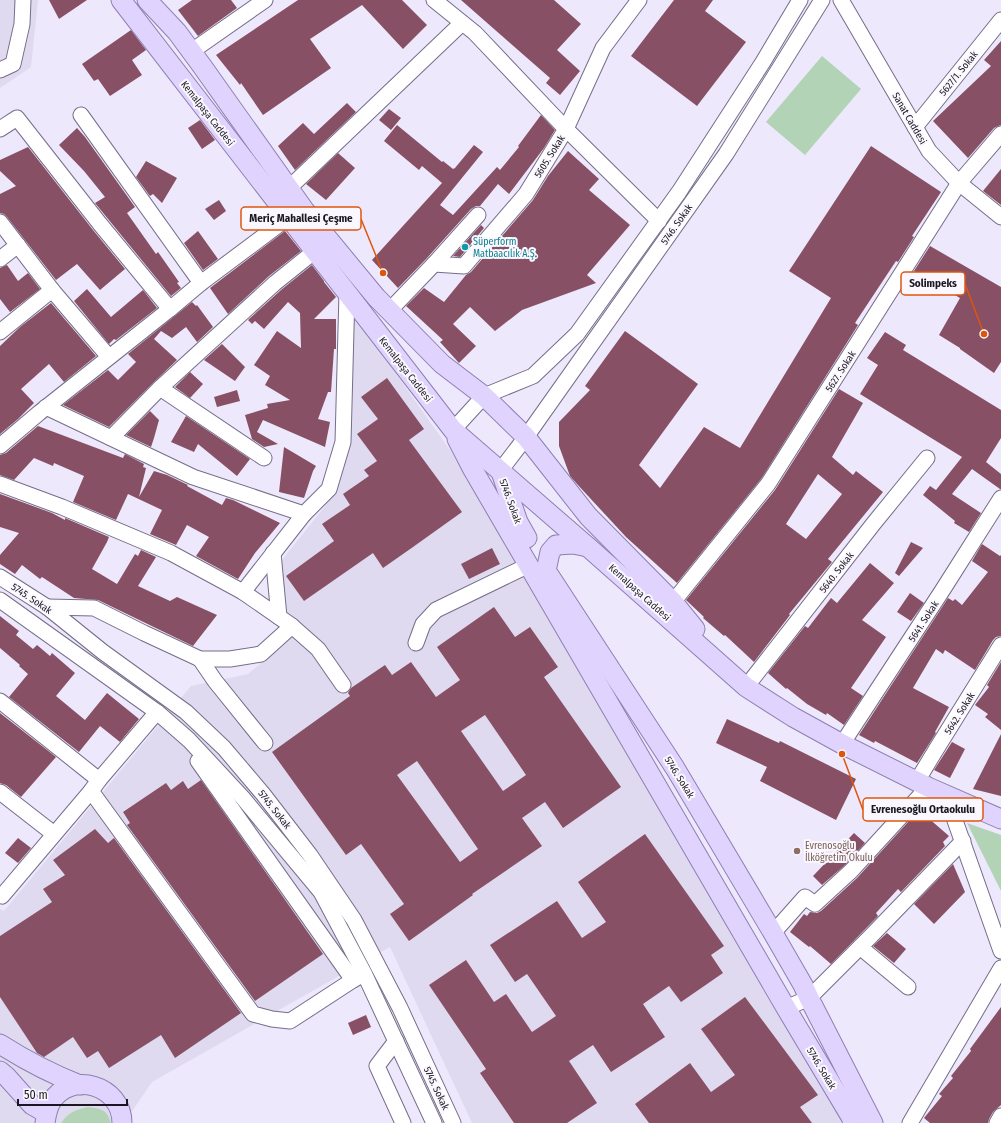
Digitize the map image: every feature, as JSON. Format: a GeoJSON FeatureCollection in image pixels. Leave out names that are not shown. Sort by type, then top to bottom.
{"type":"FeatureCollection","features":[{"type":"Feature","properties":{"kind":"main road","name":"Kemalpaşa Caddesi"},"geometry":{"type":"LineString","coordinates":[[121,0],[453,430],[746,687],[793,717],[842,744],[946,795],[1001,818]]}},
{"type":"Feature","properties":{"kind":"main road","name":"Kemalpaşa Caddesi"},"geometry":{"type":"LineString","coordinates":[[147,0],[177,32],[192,51],[306,211],[376,297],[442,364],[484,396],[526,438],[588,516],[672,602],[746,687]]}},
{"type":"Feature","properties":{"kind":"main road","name":"5746. Sokak"},"geometry":{"type":"LineString","coordinates":[[453,430],[472,468],[538,568],[675,768],[803,985],[808,998],[872,1123]]}},
{"type":"Feature","properties":{"kind":"main road","name":"5746. Sokak"},"geometry":{"type":"LineString","coordinates":[[500,471],[518,522],[538,568],[786,1008],[851,1117],[853,1123]]}},
{"type":"Feature","properties":{"kind":"main road"},"geometry":{"type":"LineString","coordinates":[[538,568],[556,545],[573,544],[588,547]]}},
{"type":"Feature","properties":{"kind":"main road"},"geometry":{"type":"LineString","coordinates":[[0,1044],[58,1076],[80,1085]]}},
{"type":"Feature","properties":{"kind":"main road"},"geometry":{"type":"LineString","coordinates":[[0,1071],[46,1118],[51,1102],[58,1094],[69,1088],[80,1085],[91,1085],[102,1089],[111,1096],[118,1105],[137,1123]]}},
{"type":"Feature","properties":{"kind":"main road"},"geometry":{"type":"LineString","coordinates":[[118,1105],[122,1117],[122,1123]]}},
{"type":"Feature","properties":{"kind":"street"},"geometry":{"type":"LineString","coordinates":[[0,70],[13,64],[22,24],[23,0]]}},
{"type":"Feature","properties":{"kind":"street"},"geometry":{"type":"LineString","coordinates":[[192,51],[265,0]]}},
{"type":"Feature","properties":{"kind":"street","name":"5605. Sokak"},"geometry":{"type":"LineString","coordinates":[[434,0],[475,33],[566,129],[526,194],[464,266],[434,264]]}},
{"type":"Feature","properties":{"kind":"street"},"geometry":{"type":"LineString","coordinates":[[639,0],[603,48],[566,129],[659,221]]}},
{"type":"Feature","properties":{"kind":"street"},"geometry":{"type":"LineString","coordinates":[[453,430],[484,396],[533,376],[577,334],[679,192],[763,62],[800,0]]}},
{"type":"Feature","properties":{"kind":"street","name":"5746. Sokak"},"geometry":{"type":"LineString","coordinates":[[500,471],[526,438],[726,154],[822,0]]}},
{"type":"Feature","properties":{"kind":"street","name":"Sanat Caddesi"},"geometry":{"type":"LineString","coordinates":[[841,0],[929,152],[959,183],[1001,217]]}},
{"type":"Feature","properties":{"kind":"street","name":"5627/1. Sokak"},"geometry":{"type":"LineString","coordinates":[[915,127],[1001,20]]}},
{"type":"Feature","properties":{"kind":"street"},"geometry":{"type":"LineString","coordinates":[[289,188],[462,23]]}},
{"type":"Feature","properties":{"kind":"street"},"geometry":{"type":"LineString","coordinates":[[81,115],[200,283]]}},
{"type":"Feature","properties":{"kind":"street"},"geometry":{"type":"LineString","coordinates":[[0,129],[17,118],[100,224],[170,309]]}},
{"type":"Feature","properties":{"kind":"street","name":"5627. Sokak"},"geometry":{"type":"LineString","coordinates":[[672,602],[768,484],[959,183],[1001,134]]}},
{"type":"Feature","properties":{"kind":"street"},"geometry":{"type":"LineString","coordinates":[[389,311],[478,215]]}},
{"type":"Feature","properties":{"kind":"street"},"geometry":{"type":"LineString","coordinates":[[0,446],[46,407],[170,309],[200,283],[289,216]]}},
{"type":"Feature","properties":{"kind":"street"},"geometry":{"type":"LineString","coordinates":[[0,222],[52,290],[109,357]]}},
{"type":"Feature","properties":{"kind":"street"},"geometry":{"type":"LineString","coordinates":[[0,259],[18,245]]}},
{"type":"Feature","properties":{"kind":"street"},"geometry":{"type":"LineString","coordinates":[[111,438],[160,388],[275,283],[315,251]]}},
{"type":"Feature","properties":{"kind":"street"},"geometry":{"type":"LineString","coordinates":[[0,332],[52,290]]}},
{"type":"Feature","properties":{"kind":"street"},"geometry":{"type":"LineString","coordinates":[[243,592],[304,514],[329,489],[343,442],[347,292]]}},
{"type":"Feature","properties":{"kind":"street"},"geometry":{"type":"LineString","coordinates":[[160,388],[264,458]]}},
{"type":"Feature","properties":{"kind":"street"},"geometry":{"type":"LineString","coordinates":[[46,407],[193,477],[304,514]]}},
{"type":"Feature","properties":{"kind":"street","name":"5640. Sokak"},"geometry":{"type":"LineString","coordinates":[[746,687],[874,523],[927,458]]}},
{"type":"Feature","properties":{"kind":"street"},"geometry":{"type":"LineString","coordinates":[[0,484],[62,507],[172,553],[243,592],[292,626],[318,649],[343,685]]}},
{"type":"Feature","properties":{"kind":"street","name":"5641. Sokak"},"geometry":{"type":"LineString","coordinates":[[842,744],[942,592],[1001,498]]}},
{"type":"Feature","properties":{"kind":"street"},"geometry":{"type":"LineString","coordinates":[[273,553],[278,617]]}},
{"type":"Feature","properties":{"kind":"street"},"geometry":{"type":"LineString","coordinates":[[416,643],[423,624],[436,610],[538,568]]}},
{"type":"Feature","properties":{"kind":"street","name":"5745. Sokak"},"geometry":{"type":"LineString","coordinates":[[0,577],[47,607],[103,652],[186,712],[224,748],[263,794],[310,855],[354,920],[400,1008],[453,1123]]}},
{"type":"Feature","properties":{"kind":"street","name":"5745. Sokak"},"geometry":{"type":"LineString","coordinates":[[1,603],[156,712],[189,740],[242,797],[321,892],[359,977],[396,1041],[434,1123]]}},
{"type":"Feature","properties":{"kind":"street"},"geometry":{"type":"LineString","coordinates":[[47,607],[94,608],[144,634],[200,659],[230,659],[261,654],[292,626]]}},
{"type":"Feature","properties":{"kind":"street","name":"5642. Sokak"},"geometry":{"type":"LineString","coordinates":[[773,933],[805,897],[815,904],[851,871],[923,784],[937,748],[1001,645]]}},
{"type":"Feature","properties":{"kind":"street"},"geometry":{"type":"LineString","coordinates":[[200,659],[265,743]]}},
{"type":"Feature","properties":{"kind":"street"},"geometry":{"type":"LineString","coordinates":[[0,701],[95,786],[253,1014],[272,1019],[290,1021],[359,977],[190,750],[189,740]]}},
{"type":"Feature","properties":{"kind":"street"},"geometry":{"type":"LineString","coordinates":[[0,895],[2,896],[156,712]]}},
{"type":"Feature","properties":{"kind":"street"},"geometry":{"type":"LineString","coordinates":[[0,792],[54,834]]}},
{"type":"Feature","properties":{"kind":"street"},"geometry":{"type":"LineString","coordinates":[[946,795],[1001,951]]}},
{"type":"Feature","properties":{"kind":"street"},"geometry":{"type":"LineString","coordinates":[[786,1008],[808,998],[963,842]]}},
{"type":"Feature","properties":{"kind":"street"},"geometry":{"type":"LineString","coordinates":[[860,947],[908,987]]}},
{"type":"Feature","properties":{"kind":"street"},"geometry":{"type":"LineString","coordinates":[[910,1123],[1001,968]]}},
{"type":"Feature","properties":{"kind":"street"},"geometry":{"type":"LineString","coordinates":[[396,1041],[377,1066],[403,1123]]}},
{"type":"Feature","properties":{"kind":"street"},"geometry":{"type":"LineString","coordinates":[[997,1123],[1001,1116]]}},
{"type":"Feature","properties":{"kind":"shaded area"},"geometry":{"type":"Polygon","coordinates":[[[0,0],[38,0],[31,67],[0,88],[0,0]]]}},
{"type":"Feature","properties":{"kind":"shaded area"},"geometry":{"type":"Polygon","coordinates":[[[352,312],[450,450],[846,1123],[472,1123],[390,947],[152,1082],[124,1123],[0,1123],[0,909],[4,911],[191,686],[248,674],[277,650],[278,565],[337,491],[351,420],[352,312]]]}},
{"type":"Feature","properties":{"kind":"green space"},"geometry":{"type":"Polygon","coordinates":[[[822,56],[861,89],[805,155],[766,122],[822,56]]]}},
{"type":"Feature","properties":{"kind":"green space"},"geometry":{"type":"Polygon","coordinates":[[[967,823],[1001,835],[1001,891],[967,823]]]}},
{"type":"Feature","properties":{"kind":"green space"},"geometry":{"type":"Polygon","coordinates":[[[88,1107],[103,1110],[108,1115],[111,1123],[61,1123],[73,1112],[88,1107]]]}},
{"type":"Feature","properties":{"kind":"building"},"geometry":{"type":"Polygon","coordinates":[[[49,0],[87,0],[59,19],[49,0]]]}},
{"type":"Feature","properties":{"kind":"building"},"geometry":{"type":"Polygon","coordinates":[[[192,0],[231,0],[237,8],[198,36],[178,10],[192,0]]]}},
{"type":"Feature","properties":{"kind":"building"},"geometry":{"type":"Polygon","coordinates":[[[298,0],[402,0],[427,25],[403,49],[362,5],[310,39],[331,68],[263,115],[241,83],[240,85],[216,55],[298,0]]]}},
{"type":"Feature","properties":{"kind":"building"},"geometry":{"type":"Polygon","coordinates":[[[461,0],[554,0],[581,24],[557,50],[580,71],[560,95],[546,83],[550,78],[461,0]]]}},
{"type":"Feature","properties":{"kind":"building"},"geometry":{"type":"Polygon","coordinates":[[[674,0],[713,0],[705,11],[746,42],[697,106],[631,56],[674,0]]]}},
{"type":"Feature","properties":{"kind":"building"},"geometry":{"type":"Polygon","coordinates":[[[131,30],[146,50],[132,60],[142,75],[110,96],[98,79],[94,81],[82,64],[131,30]]]}},
{"type":"Feature","properties":{"kind":"building"},"geometry":{"type":"Polygon","coordinates":[[[1001,41],[1001,125],[994,128],[968,158],[933,121],[991,66],[984,60],[1001,41]]]}},
{"type":"Feature","properties":{"kind":"building"},"geometry":{"type":"Polygon","coordinates":[[[347,103],[356,112],[295,170],[278,146],[303,123],[314,134],[347,103]]]}},
{"type":"Feature","properties":{"kind":"building"},"geometry":{"type":"Polygon","coordinates":[[[389,109],[401,118],[391,130],[379,120],[389,109]]]}},
{"type":"Feature","properties":{"kind":"building"},"geometry":{"type":"Polygon","coordinates":[[[541,115],[555,130],[544,148],[509,194],[498,184],[480,206],[476,206],[471,209],[398,288],[372,260],[442,183],[422,166],[419,170],[384,141],[397,125],[442,162],[443,161],[453,169],[474,145],[483,152],[440,205],[453,215],[497,167],[500,170],[519,147],[518,146],[541,115]]]}},
{"type":"Feature","properties":{"kind":"building"},"geometry":{"type":"Polygon","coordinates":[[[200,120],[215,140],[202,149],[188,128],[200,120]]]}},
{"type":"Feature","properties":{"kind":"building"},"geometry":{"type":"Polygon","coordinates":[[[77,128],[135,207],[127,213],[156,254],[158,252],[179,282],[177,283],[181,288],[171,296],[95,203],[105,197],[84,171],[59,145],[77,128]]]}},
{"type":"Feature","properties":{"kind":"building"},"geometry":{"type":"Polygon","coordinates":[[[871,146],[941,192],[912,236],[914,237],[898,262],[896,261],[855,323],[858,325],[761,479],[677,583],[626,537],[570,476],[559,446],[559,422],[590,390],[585,386],[625,331],[698,384],[639,465],[660,488],[704,427],[740,448],[831,298],[789,271],[871,146]]]}},
{"type":"Feature","properties":{"kind":"building"},"geometry":{"type":"Polygon","coordinates":[[[28,147],[125,269],[100,290],[77,264],[56,280],[7,217],[0,213],[0,194],[16,186],[0,171],[0,160],[28,147]]]}},
{"type":"Feature","properties":{"kind":"building"},"geometry":{"type":"Polygon","coordinates":[[[568,151],[599,179],[589,190],[630,225],[587,275],[596,283],[522,310],[495,331],[470,307],[453,324],[476,346],[459,363],[440,342],[443,340],[406,306],[424,288],[444,302],[533,200],[548,176],[568,151]]]}},
{"type":"Feature","properties":{"kind":"building"},"geometry":{"type":"Polygon","coordinates":[[[338,153],[355,168],[326,200],[306,184],[338,153]]]}},
{"type":"Feature","properties":{"kind":"building"},"geometry":{"type":"Polygon","coordinates":[[[146,161],[177,178],[162,203],[153,194],[150,196],[136,177],[146,161]]]}},
{"type":"Feature","properties":{"kind":"building"},"geometry":{"type":"Polygon","coordinates":[[[1001,169],[1001,205],[983,191],[1001,169]]]}},
{"type":"Feature","properties":{"kind":"building"},"geometry":{"type":"Polygon","coordinates":[[[219,200],[226,211],[214,220],[205,209],[219,200]]]}},
{"type":"Feature","properties":{"kind":"building"},"geometry":{"type":"Polygon","coordinates":[[[481,225],[484,228],[460,257],[453,256],[481,225]]]}},
{"type":"Feature","properties":{"kind":"building"},"geometry":{"type":"Polygon","coordinates":[[[198,231],[218,259],[203,270],[184,243],[198,231]]]}},
{"type":"Feature","properties":{"kind":"building"},"geometry":{"type":"Polygon","coordinates":[[[285,231],[301,251],[269,276],[228,314],[210,288],[285,231]]]}},
{"type":"Feature","properties":{"kind":"building"},"geometry":{"type":"Polygon","coordinates":[[[930,246],[1001,287],[1001,362],[994,373],[960,348],[939,335],[960,298],[914,271],[930,246]]]}},
{"type":"Feature","properties":{"kind":"building"},"geometry":{"type":"Polygon","coordinates":[[[7,265],[18,281],[28,273],[40,289],[10,312],[0,299],[0,268],[7,265]]]}},
{"type":"Feature","properties":{"kind":"building"},"geometry":{"type":"Polygon","coordinates":[[[312,265],[336,297],[314,319],[336,319],[336,349],[334,349],[331,392],[328,392],[318,419],[330,422],[325,447],[263,420],[257,432],[278,444],[264,447],[252,439],[245,415],[268,408],[267,404],[290,400],[265,385],[270,376],[254,365],[277,331],[301,348],[300,313],[288,302],[264,329],[255,321],[252,324],[248,320],[281,290],[312,265]]]}},
{"type":"Feature","properties":{"kind":"building"},"geometry":{"type":"Polygon","coordinates":[[[87,289],[111,317],[143,290],[157,308],[109,344],[74,301],[87,289]]]}},
{"type":"Feature","properties":{"kind":"building"},"geometry":{"type":"Polygon","coordinates":[[[192,302],[196,306],[197,305],[213,327],[197,342],[186,327],[172,338],[161,331],[154,339],[177,360],[109,427],[63,405],[108,370],[118,380],[136,362],[128,354],[192,302]]]}},
{"type":"Feature","properties":{"kind":"building"},"geometry":{"type":"Polygon","coordinates":[[[51,303],[96,356],[64,382],[49,364],[21,389],[34,403],[0,434],[0,346],[20,327],[51,303]]]}},
{"type":"Feature","properties":{"kind":"building"},"geometry":{"type":"Polygon","coordinates":[[[885,332],[906,345],[903,350],[1001,410],[1001,438],[986,462],[1001,474],[1001,489],[972,469],[952,494],[981,513],[969,532],[954,523],[955,521],[923,495],[930,486],[936,490],[962,457],[860,394],[878,365],[867,358],[885,332]]]}},
{"type":"Feature","properties":{"kind":"building"},"geometry":{"type":"Polygon","coordinates":[[[222,344],[245,367],[235,381],[204,360],[222,344]]]}},
{"type":"Feature","properties":{"kind":"building"},"geometry":{"type":"Polygon","coordinates":[[[190,372],[203,384],[190,398],[175,387],[190,372]]]}},
{"type":"Feature","properties":{"kind":"building"},"geometry":{"type":"Polygon","coordinates":[[[387,378],[424,429],[409,440],[462,512],[383,568],[373,553],[304,601],[286,576],[334,541],[322,524],[350,505],[343,494],[369,476],[364,470],[377,461],[357,434],[378,419],[361,397],[387,378]]]}},
{"type":"Feature","properties":{"kind":"building"},"geometry":{"type":"Polygon","coordinates":[[[839,389],[863,403],[832,457],[853,475],[856,471],[883,492],[828,559],[832,562],[789,614],[790,615],[754,662],[725,635],[724,636],[703,618],[704,617],[686,600],[775,490],[839,389]],[[818,474],[786,524],[806,539],[842,494],[818,474]]]}},
{"type":"Feature","properties":{"kind":"building"},"geometry":{"type":"Polygon","coordinates":[[[237,390],[240,401],[217,407],[214,397],[237,390]]]}},
{"type":"Feature","properties":{"kind":"building"},"geometry":{"type":"Polygon","coordinates":[[[150,411],[159,420],[151,447],[126,435],[150,411]]]}},
{"type":"Feature","properties":{"kind":"building"},"geometry":{"type":"Polygon","coordinates":[[[186,416],[250,459],[237,476],[198,444],[194,452],[171,442],[186,416]]]}},
{"type":"Feature","properties":{"kind":"building"},"geometry":{"type":"Polygon","coordinates":[[[38,426],[123,458],[125,454],[144,464],[143,467],[146,468],[139,497],[154,471],[167,475],[188,485],[187,486],[222,505],[226,498],[233,500],[280,523],[255,553],[238,579],[196,556],[209,537],[187,525],[176,545],[150,534],[162,510],[128,494],[116,520],[73,502],[84,476],[54,463],[53,466],[34,458],[14,480],[0,475],[0,455],[6,453],[38,426]]]}},
{"type":"Feature","properties":{"kind":"building"},"geometry":{"type":"Polygon","coordinates":[[[284,447],[316,466],[304,498],[279,492],[284,447]]]}},
{"type":"Feature","properties":{"kind":"building"},"geometry":{"type":"Polygon","coordinates":[[[0,494],[52,513],[65,520],[65,518],[109,537],[92,569],[117,584],[135,554],[138,556],[141,550],[156,557],[138,586],[170,601],[177,597],[217,615],[193,646],[98,600],[74,598],[42,577],[40,579],[22,565],[15,574],[0,564],[0,555],[19,533],[0,527],[0,494]]]}},
{"type":"Feature","properties":{"kind":"building"},"geometry":{"type":"Polygon","coordinates":[[[911,542],[923,548],[899,576],[895,573],[911,542]]]}},
{"type":"Feature","properties":{"kind":"building"},"geometry":{"type":"Polygon","coordinates":[[[982,544],[1000,556],[1001,555],[1001,636],[996,637],[993,640],[975,670],[945,650],[943,654],[936,649],[913,688],[949,707],[935,732],[936,733],[917,763],[875,741],[874,743],[859,735],[948,598],[953,601],[955,599],[962,605],[988,572],[972,561],[982,544]]]}},
{"type":"Feature","properties":{"kind":"building"},"geometry":{"type":"Polygon","coordinates":[[[492,548],[500,564],[469,579],[461,564],[492,548]]]}},
{"type":"Feature","properties":{"kind":"building"},"geometry":{"type":"Polygon","coordinates":[[[870,563],[894,583],[862,620],[886,637],[851,688],[863,696],[844,725],[827,713],[826,715],[807,704],[787,688],[786,689],[768,673],[805,626],[808,628],[831,598],[837,603],[870,563]]]}},
{"type":"Feature","properties":{"kind":"building"},"geometry":{"type":"Polygon","coordinates":[[[910,593],[924,603],[911,621],[897,612],[910,593]]]}},
{"type":"Feature","properties":{"kind":"building"},"geometry":{"type":"Polygon","coordinates":[[[494,607],[515,637],[530,627],[558,667],[544,677],[621,787],[563,828],[545,802],[522,818],[542,846],[472,894],[473,895],[409,941],[390,914],[404,904],[361,844],[346,855],[272,752],[350,696],[348,693],[351,688],[385,665],[392,675],[411,662],[436,697],[460,680],[437,647],[494,607]],[[485,715],[461,731],[503,791],[526,775],[485,715]],[[417,761],[397,775],[460,862],[478,849],[417,761]]]}},
{"type":"Feature","properties":{"kind":"building"},"geometry":{"type":"Polygon","coordinates":[[[0,616],[19,631],[16,635],[33,649],[37,645],[50,656],[52,653],[75,673],[56,696],[85,720],[107,693],[139,719],[120,742],[100,726],[79,752],[9,697],[28,674],[0,648],[0,616]]]}},
{"type":"Feature","properties":{"kind":"building"},"geometry":{"type":"Polygon","coordinates":[[[1001,662],[1001,730],[985,717],[988,714],[975,705],[989,687],[987,685],[1001,662]]]}},
{"type":"Feature","properties":{"kind":"building"},"geometry":{"type":"Polygon","coordinates":[[[0,713],[56,757],[21,797],[6,785],[0,783],[0,713]]]}},
{"type":"Feature","properties":{"kind":"building"},"geometry":{"type":"Polygon","coordinates":[[[727,719],[779,743],[780,741],[856,779],[836,820],[760,781],[767,767],[716,743],[727,719]]]}},
{"type":"Feature","properties":{"kind":"building"},"geometry":{"type":"Polygon","coordinates":[[[1001,734],[1001,796],[973,789],[1001,734]]]}},
{"type":"Feature","properties":{"kind":"building"},"geometry":{"type":"Polygon","coordinates":[[[952,742],[965,749],[950,778],[934,770],[952,742]]]}},
{"type":"Feature","properties":{"kind":"building"},"geometry":{"type":"Polygon","coordinates":[[[201,780],[323,954],[255,1001],[127,825],[130,823],[123,812],[166,783],[171,790],[183,781],[188,789],[201,780]]]}},
{"type":"Feature","properties":{"kind":"building"},"geometry":{"type":"Polygon","coordinates":[[[919,810],[949,836],[943,842],[945,846],[901,892],[898,889],[876,913],[878,916],[831,964],[810,946],[809,947],[790,932],[804,914],[807,916],[810,912],[817,913],[821,911],[857,878],[919,810]]]}},
{"type":"Feature","properties":{"kind":"building"},"geometry":{"type":"Polygon","coordinates":[[[95,829],[108,843],[114,838],[241,1013],[175,1058],[161,1035],[109,1068],[98,1051],[87,1058],[73,1037],[44,1057],[37,1053],[0,997],[0,936],[52,902],[43,889],[65,875],[53,860],[95,829]]]}},
{"type":"Feature","properties":{"kind":"building"},"geometry":{"type":"Polygon","coordinates":[[[854,833],[865,843],[845,865],[822,885],[813,876],[854,833]]]}},
{"type":"Feature","properties":{"kind":"building"},"geometry":{"type":"Polygon","coordinates":[[[645,834],[724,946],[711,955],[723,973],[681,1002],[669,986],[643,1004],[665,1037],[611,1072],[593,1045],[569,1061],[597,1103],[567,1123],[514,1123],[480,1073],[486,1069],[429,985],[466,960],[494,1002],[506,994],[532,1032],[556,1016],[527,974],[515,982],[490,945],[557,901],[582,938],[606,922],[578,882],[645,834]]]}},
{"type":"Feature","properties":{"kind":"building"},"geometry":{"type":"Polygon","coordinates":[[[18,838],[31,848],[18,863],[5,853],[18,838]]]}},
{"type":"Feature","properties":{"kind":"building"},"geometry":{"type":"Polygon","coordinates":[[[953,864],[965,892],[934,924],[914,904],[953,864]]]}},
{"type":"Feature","properties":{"kind":"building"},"geometry":{"type":"Polygon","coordinates":[[[887,933],[906,949],[894,963],[873,946],[887,933]]]}},
{"type":"Feature","properties":{"kind":"building"},"geometry":{"type":"Polygon","coordinates":[[[745,997],[818,1095],[800,1107],[812,1123],[649,1123],[635,1104],[690,1063],[711,1092],[735,1075],[701,1029],[745,997]]]}},
{"type":"Feature","properties":{"kind":"building"},"geometry":{"type":"Polygon","coordinates":[[[1001,1007],[1001,1105],[993,1112],[988,1123],[930,1123],[924,1118],[942,1096],[939,1094],[953,1078],[951,1076],[971,1051],[970,1049],[1001,1007]]]}},
{"type":"Feature","properties":{"kind":"building"},"geometry":{"type":"Polygon","coordinates":[[[366,1015],[371,1027],[353,1035],[348,1023],[366,1015]]]}},
{"type":"Feature","properties":{"kind":"place","name":"Süperform Matbaacılık A.Ş."},"geometry":{"type":"Point","coordinates":[465,247]}},
{"type":"Feature","properties":{"kind":"place","name":"Meriç Mahallesi Çeşme"},"geometry":{"type":"Point","coordinates":[383,273]}},
{"type":"Feature","properties":{"kind":"place","name":"Solimpeks"},"geometry":{"type":"Point","coordinates":[984,334]}},
{"type":"Feature","properties":{"kind":"place","name":"Evrenesoğlu Ortaokulu"},"geometry":{"type":"Point","coordinates":[842,754]}},
{"type":"Feature","properties":{"kind":"place","name":"Evrenosoğlu İlköğretim Okulu"},"geometry":{"type":"Point","coordinates":[797,851]}}]}
